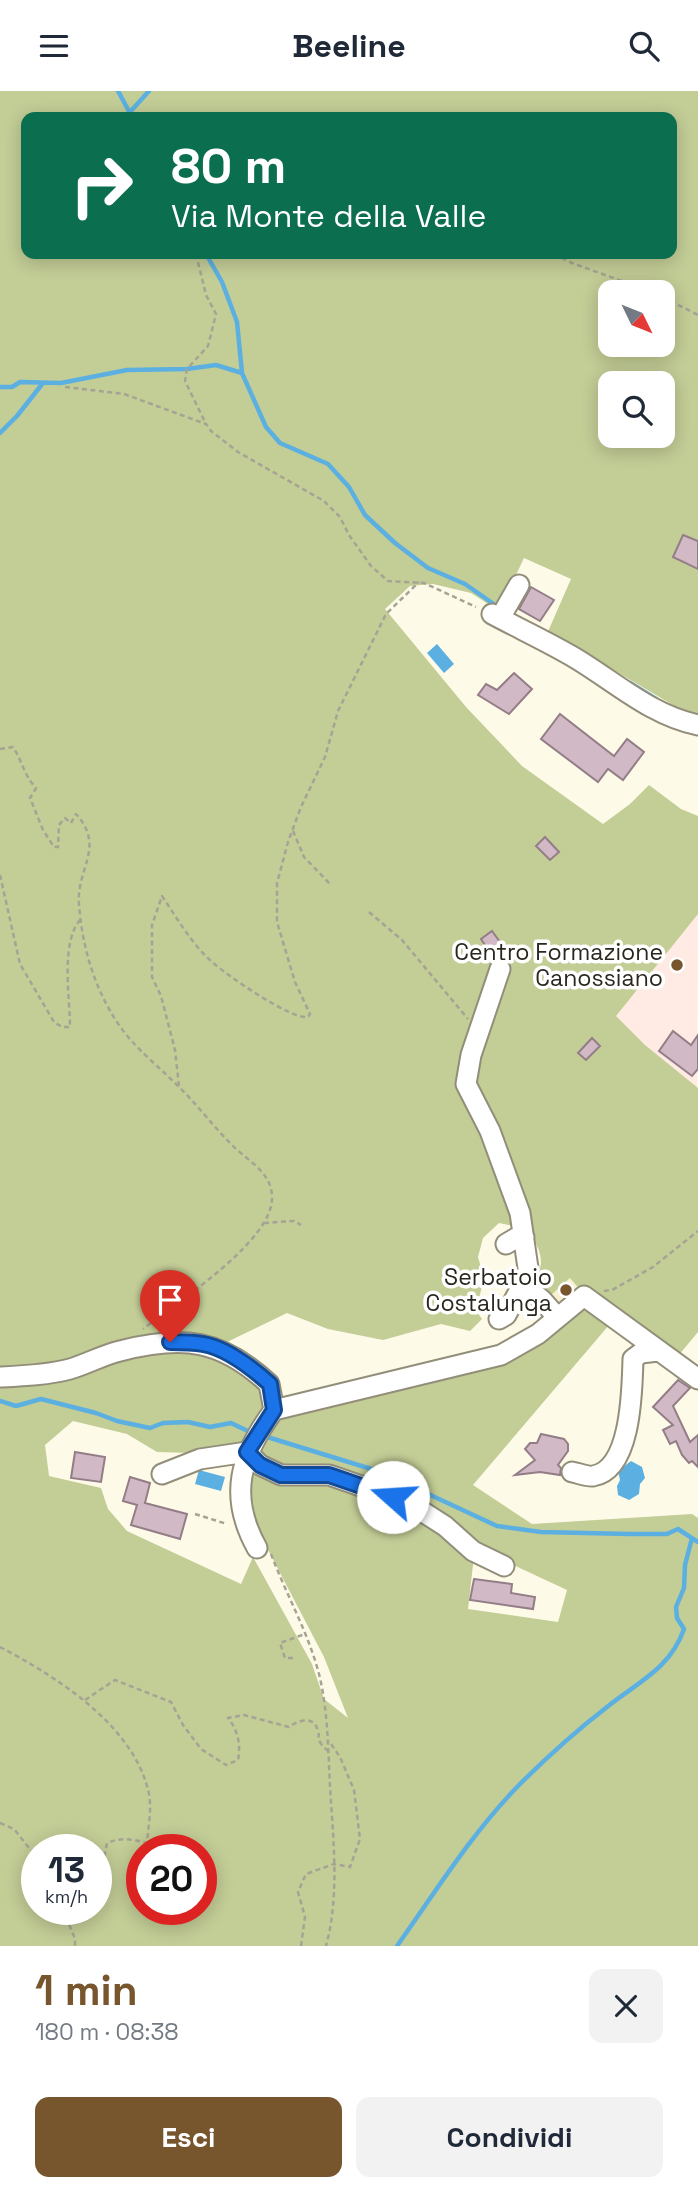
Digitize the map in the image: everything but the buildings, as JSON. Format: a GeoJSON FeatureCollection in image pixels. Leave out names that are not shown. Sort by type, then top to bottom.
{"type":"FeatureCollection","features":[{"type":"Feature","properties":{"kind":"street"},"geometry":{"type":"LineString","coordinates":[[519,585],[500,613],[571,655],[629,695],[676,720],[698,725]]}},
{"type":"Feature","properties":{"kind":"street"},"geometry":{"type":"LineString","coordinates":[[499,1319],[506,1315],[528,1275],[515,1240],[520,1213],[490,1131],[466,1084],[471,1055],[500,969]]}},
{"type":"Feature","properties":{"kind":"street"},"geometry":{"type":"LineString","coordinates":[[523,1284],[557,1317]]}},
{"type":"Feature","properties":{"kind":"street"},"geometry":{"type":"LineString","coordinates":[[274,1410],[501,1355],[538,1334],[580,1292],[698,1379]]}},
{"type":"Feature","properties":{"kind":"street"},"geometry":{"type":"LineString","coordinates":[[0,1377],[67,1370],[120,1351],[170,1342],[204,1344],[217,1348],[245,1364],[270,1384],[274,1410],[254,1440],[239,1489],[242,1513],[258,1545]]}},
{"type":"Feature","properties":{"kind":"street"},"geometry":{"type":"LineString","coordinates":[[572,1472],[593,1476],[606,1470],[618,1456],[627,1427],[633,1359],[641,1353],[658,1351]]}},
{"type":"Feature","properties":{"kind":"street"},"geometry":{"type":"LineString","coordinates":[[162,1474],[254,1440]]}},
{"type":"Feature","properties":{"kind":"street"},"geometry":{"type":"LineString","coordinates":[[254,1440],[260,1465],[281,1475],[329,1475],[393,1497],[420,1510],[473,1551],[504,1566]]}},
{"type":"Feature","properties":{"kind":"street"},"geometry":{"type":"LineString","coordinates":[[227,1524],[258,1545]]}},
{"type":"Feature","properties":{"kind":"path"},"geometry":{"type":"LineString","coordinates":[[197,259],[206,295],[216,314],[208,346],[187,369],[185,381],[211,431],[238,452],[324,501],[340,517],[371,566],[388,581],[419,582],[500,613]]}},
{"type":"Feature","properties":{"kind":"path"},"geometry":{"type":"LineString","coordinates":[[564,259],[619,280]]}},
{"type":"Feature","properties":{"kind":"path"},"geometry":{"type":"LineString","coordinates":[[676,304],[698,315]]}},
{"type":"Feature","properties":{"kind":"path"},"geometry":{"type":"LineString","coordinates":[[65,387],[124,394],[206,424]]}},
{"type":"Feature","properties":{"kind":"path"},"geometry":{"type":"LineString","coordinates":[[179,1086],[175,1051],[161,996],[152,977],[152,925],[162,896],[188,934],[211,961],[286,1011],[302,1018],[308,1017],[309,1009],[295,982],[277,922],[277,883],[293,830],[325,757],[338,711],[386,614],[419,582]]}},
{"type":"Feature","properties":{"kind":"path"},"geometry":{"type":"LineString","coordinates":[[0,749],[13,747],[25,777],[36,788],[30,798],[43,830],[54,847],[58,847],[59,825],[65,818],[71,823],[76,814],[85,824],[91,841],[78,901],[87,958],[107,1006],[120,1026],[144,1053],[179,1086],[233,1146],[269,1179],[271,1215],[226,1265],[134,1336],[120,1351]]}},
{"type":"Feature","properties":{"kind":"path"},"geometry":{"type":"LineString","coordinates":[[293,830],[304,856],[331,885]]}},
{"type":"Feature","properties":{"kind":"path"},"geometry":{"type":"LineString","coordinates":[[0,875],[20,964],[54,1022],[62,1027],[70,1027],[68,945],[73,930],[81,919]]}},
{"type":"Feature","properties":{"kind":"path"},"geometry":{"type":"LineString","coordinates":[[369,912],[402,940],[479,1032]]}},
{"type":"Feature","properties":{"kind":"path"},"geometry":{"type":"LineString","coordinates":[[264,1223],[294,1221],[301,1225]]}},
{"type":"Feature","properties":{"kind":"path"},"geometry":{"type":"LineString","coordinates":[[580,1292],[612,1290],[653,1267],[698,1231]]}},
{"type":"Feature","properties":{"kind":"path"},"geometry":{"type":"LineString","coordinates":[[195,1514],[227,1524]]}},
{"type":"Feature","properties":{"kind":"path"},"geometry":{"type":"LineString","coordinates":[[258,1545],[305,1634],[319,1676],[328,1738],[334,1864],[332,1926],[326,1946]]}},
{"type":"Feature","properties":{"kind":"path"},"geometry":{"type":"LineString","coordinates":[[293,1658],[285,1658],[280,1643],[305,1634]]}},
{"type":"Feature","properties":{"kind":"path"},"geometry":{"type":"LineString","coordinates":[[0,1647],[85,1700],[133,1753],[149,1795],[147,1843],[128,1838],[112,1841]]}},
{"type":"Feature","properties":{"kind":"path"},"geometry":{"type":"LineString","coordinates":[[85,1700],[115,1680],[163,1697],[171,1702],[183,1725],[201,1749],[226,1765],[237,1760],[240,1749],[236,1730],[228,1718],[244,1716],[289,1727],[298,1720],[305,1719],[313,1722],[318,1729],[319,1741],[328,1751]]}},
{"type":"Feature","properties":{"kind":"path"},"geometry":{"type":"LineString","coordinates":[[301,1946],[305,1917],[298,1892],[306,1874],[334,1864],[350,1867],[360,1839],[354,1790],[340,1757],[328,1738]]}},
{"type":"Feature","properties":{"kind":"path"},"geometry":{"type":"LineString","coordinates":[[0,1823],[15,1829],[21,1837]]}},
{"type":"Feature","properties":{"kind":"path"},"geometry":{"type":"LineString","coordinates":[[70,1925],[75,1946]]}},
{"type":"Feature","properties":{"kind":"shaded area","name":"Centro Formazione Canossiano"},"geometry":{"type":"Polygon","coordinates":[[[697,913],[697,1089],[645,1045],[616,1016],[697,913]]]}},
{"type":"Feature","properties":{"kind":"shaded area"},"geometry":{"type":"Polygon","coordinates":[[[570,1278],[581,1291],[561,1308],[550,1295],[570,1278]]]}},
{"type":"Feature","properties":{"kind":"green space"},"geometry":{"type":"Polygon","coordinates":[[[0,91],[698,91],[698,714],[678,708],[588,655],[546,636],[571,579],[524,558],[499,611],[471,593],[433,584],[410,586],[385,609],[466,707],[522,766],[603,824],[630,804],[649,785],[681,809],[698,816],[698,914],[616,1016],[645,1045],[698,1088],[698,1332],[678,1356],[586,1286],[581,1291],[570,1278],[551,1295],[561,1308],[556,1312],[530,1288],[539,1271],[541,1258],[529,1229],[499,1223],[483,1238],[478,1257],[484,1278],[476,1311],[482,1319],[470,1331],[441,1324],[383,1340],[328,1329],[287,1313],[225,1343],[222,1360],[253,1377],[267,1391],[266,1409],[253,1425],[244,1444],[192,1453],[157,1452],[127,1434],[73,1421],[45,1445],[49,1476],[101,1488],[108,1509],[127,1531],[241,1584],[253,1557],[312,1664],[324,1699],[348,1718],[324,1657],[255,1525],[246,1494],[249,1458],[279,1477],[329,1480],[372,1492],[417,1512],[442,1528],[474,1556],[468,1609],[558,1622],[567,1590],[479,1549],[449,1522],[423,1504],[378,1482],[333,1468],[283,1469],[268,1463],[254,1453],[280,1414],[499,1365],[535,1344],[584,1301],[609,1325],[473,1485],[532,1524],[692,1514],[698,1518],[698,1946],[0,1946],[0,91]]]}},
{"type":"Feature","properties":{"kind":"water"},"geometry":{"type":"Polygon","coordinates":[[[437,644],[454,664],[444,673],[427,653],[437,644]]]}},
{"type":"Feature","properties":{"kind":"water"},"geometry":{"type":"Polygon","coordinates":[[[631,1461],[642,1467],[645,1478],[640,1484],[639,1494],[629,1500],[618,1495],[617,1486],[620,1480],[618,1471],[631,1461]]]}},
{"type":"Feature","properties":{"kind":"water"},"geometry":{"type":"Polygon","coordinates":[[[199,1470],[225,1477],[221,1491],[195,1484],[199,1470]]]}},
{"type":"Feature","properties":{"kind":"waterway"},"geometry":{"type":"LineString","coordinates":[[118,91],[129,112]]}},
{"type":"Feature","properties":{"kind":"waterway"},"geometry":{"type":"LineString","coordinates":[[130,112],[149,91]]}},
{"type":"Feature","properties":{"kind":"waterway"},"geometry":{"type":"LineString","coordinates":[[209,259],[222,282],[237,322],[242,373],[266,427],[280,443],[328,464],[349,487],[365,515],[395,543],[428,568],[465,584],[498,607]]}},
{"type":"Feature","properties":{"kind":"waterway"},"geometry":{"type":"LineString","coordinates":[[0,387],[12,387],[20,382],[61,383],[127,370],[187,369],[216,365],[242,373]]}},
{"type":"Feature","properties":{"kind":"waterway"},"geometry":{"type":"LineString","coordinates":[[0,433],[43,383]]}},
{"type":"Feature","properties":{"kind":"waterway"},"geometry":{"type":"LineString","coordinates":[[630,683],[656,699]]}},
{"type":"Feature","properties":{"kind":"waterway"},"geometry":{"type":"LineString","coordinates":[[0,1401],[16,1406],[41,1399],[150,1428],[163,1423],[188,1422],[210,1427],[231,1423],[252,1433]]}},
{"type":"Feature","properties":{"kind":"waterway"},"geometry":{"type":"LineString","coordinates":[[264,1436],[381,1472],[497,1526],[541,1532],[630,1534],[667,1534],[678,1529],[698,1542]]}},
{"type":"Feature","properties":{"kind":"waterway"},"geometry":{"type":"LineString","coordinates":[[397,1946],[470,1843],[502,1803],[551,1754],[652,1674],[670,1655],[684,1629],[677,1618],[676,1607],[684,1588],[685,1565],[692,1538]]}},
{"type":"Feature","properties":{"kind":"place","name":"Centro Formazione Canossiano"},"geometry":{"type":"Point","coordinates":[677,965]}},
{"type":"Feature","properties":{"kind":"place","name":"Serbatoio Costalunga"},"geometry":{"type":"Point","coordinates":[566,1290]}},
{"type":"Feature","properties":{"kind":"route"},"geometry":{"type":"LineString","coordinates":[[170,1342],[204,1344],[217,1348],[257,1372],[270,1384],[274,1410],[247,1452],[260,1465],[281,1475],[329,1475],[393,1497]]}}]}
